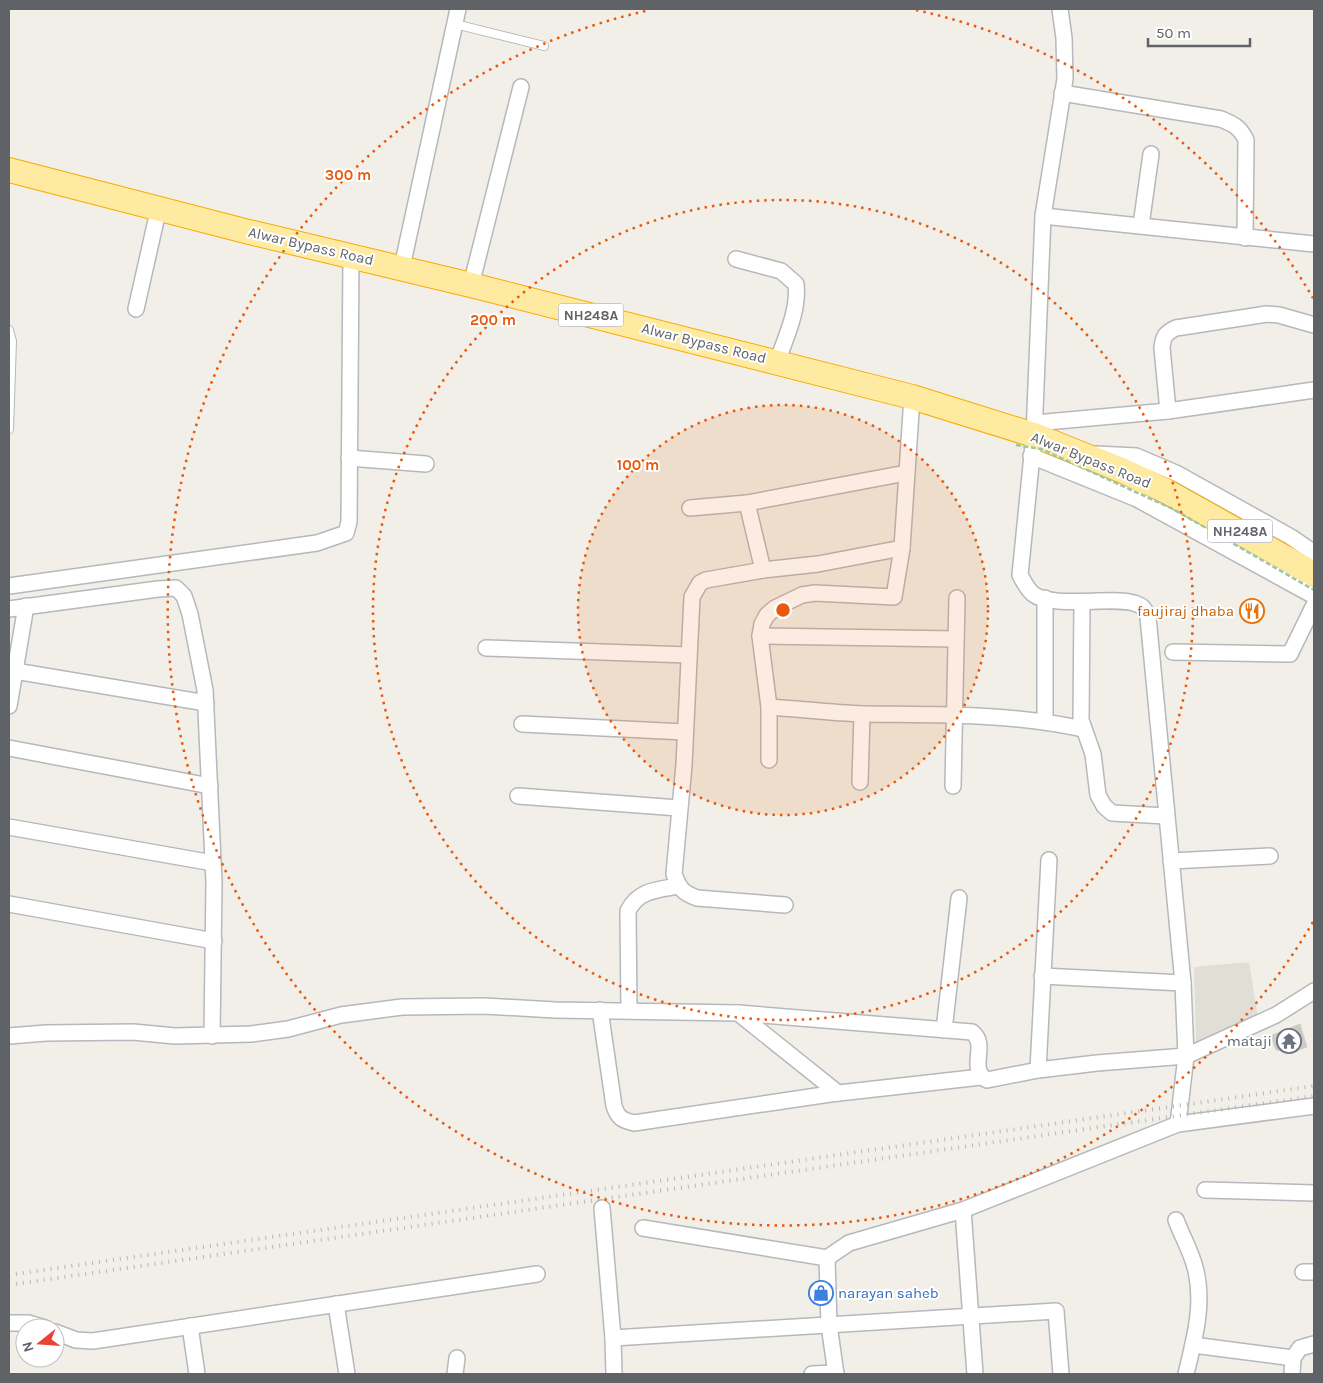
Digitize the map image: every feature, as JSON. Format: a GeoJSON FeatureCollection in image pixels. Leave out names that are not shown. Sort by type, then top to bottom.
{"type":"FeatureCollection","features":[{"type":"Feature","properties":{"kind":"highway","name":"Alwar Bypass Road"},"geometry":{"type":"LineString","coordinates":[[9,170],[777,362],[912,398],[1029,440],[1081,454],[1164,490],[1314,574]]}},
{"type":"Feature","properties":{"kind":"street"},"geometry":{"type":"LineString","coordinates":[[402,268],[458,9]]}},
{"type":"Feature","properties":{"kind":"street"},"geometry":{"type":"LineString","coordinates":[[1060,9],[1064,38],[1062,93],[1043,216],[1020,575],[1026,587],[1034,596],[1082,602],[1134,602],[1142,606],[1148,617],[1183,983],[1186,1056],[1178,1124]]}},
{"type":"Feature","properties":{"kind":"street"},"geometry":{"type":"LineString","coordinates":[[471,285],[521,87]]}},
{"type":"Feature","properties":{"kind":"street"},"geometry":{"type":"LineString","coordinates":[[1062,93],[1221,119],[1236,125],[1242,131],[1246,140],[1245,238]]}},
{"type":"Feature","properties":{"kind":"street"},"geometry":{"type":"LineString","coordinates":[[1141,225],[1151,154]]}},
{"type":"Feature","properties":{"kind":"street"},"geometry":{"type":"LineString","coordinates":[[136,309],[158,207]]}},
{"type":"Feature","properties":{"kind":"street"},"geometry":{"type":"LineString","coordinates":[[1043,216],[1314,244]]}},
{"type":"Feature","properties":{"kind":"street"},"geometry":{"type":"LineString","coordinates":[[9,586],[317,543],[346,533],[349,522],[351,256]]}},
{"type":"Feature","properties":{"kind":"street"},"geometry":{"type":"LineString","coordinates":[[736,259],[781,270],[796,284],[797,294],[793,315],[777,362]]}},
{"type":"Feature","properties":{"kind":"street"},"geometry":{"type":"LineString","coordinates":[[1168,411],[1162,348],[1163,338],[1167,332],[1176,328],[1267,314],[1279,315],[1314,325]]}},
{"type":"Feature","properties":{"kind":"street"},"geometry":{"type":"LineString","coordinates":[[1029,440],[1168,411],[1314,390]]}},
{"type":"Feature","properties":{"kind":"street"},"geometry":{"type":"LineString","coordinates":[[769,760],[769,707],[760,636],[767,615],[775,608],[802,595],[815,593],[894,597],[902,548],[912,398]]}},
{"type":"Feature","properties":{"kind":"street"},"geometry":{"type":"LineString","coordinates":[[1029,440],[1314,596]]}},
{"type":"Feature","properties":{"kind":"street"},"geometry":{"type":"LineString","coordinates":[[1081,454],[1136,456],[1178,474],[1291,537],[1314,553]]}},
{"type":"Feature","properties":{"kind":"street"},"geometry":{"type":"LineString","coordinates":[[349,458],[426,464]]}},
{"type":"Feature","properties":{"kind":"street"},"geometry":{"type":"LineString","coordinates":[[690,508],[747,503],[906,473]]}},
{"type":"Feature","properties":{"kind":"street"},"geometry":{"type":"LineString","coordinates":[[747,503],[763,570]]}},
{"type":"Feature","properties":{"kind":"street"},"geometry":{"type":"LineString","coordinates":[[785,906],[697,898],[685,893],[678,886],[674,874],[692,597],[700,582],[763,570],[818,564],[902,548]]}},
{"type":"Feature","properties":{"kind":"street"},"geometry":{"type":"LineString","coordinates":[[9,609],[176,588],[184,596],[200,657],[206,702],[214,863],[212,1036]]}},
{"type":"Feature","properties":{"kind":"street"},"geometry":{"type":"LineString","coordinates":[[953,786],[957,598]]}},
{"type":"Feature","properties":{"kind":"street"},"geometry":{"type":"LineString","coordinates":[[1046,598],[1046,720]]}},
{"type":"Feature","properties":{"kind":"street"},"geometry":{"type":"LineString","coordinates":[[1082,602],[1083,729],[1090,741],[1093,754],[1098,795],[1104,806],[1112,812],[1166,816]]}},
{"type":"Feature","properties":{"kind":"street"},"geometry":{"type":"LineString","coordinates":[[1172,652],[1290,654],[1314,605]]}},
{"type":"Feature","properties":{"kind":"street"},"geometry":{"type":"LineString","coordinates":[[9,706],[26,606]]}},
{"type":"Feature","properties":{"kind":"street"},"geometry":{"type":"LineString","coordinates":[[760,636],[956,638]]}},
{"type":"Feature","properties":{"kind":"street"},"geometry":{"type":"LineString","coordinates":[[486,648],[688,655]]}},
{"type":"Feature","properties":{"kind":"street"},"geometry":{"type":"LineString","coordinates":[[15,671],[206,702]]}},
{"type":"Feature","properties":{"kind":"street"},"geometry":{"type":"LineString","coordinates":[[769,707],[862,714],[954,714],[1046,720],[1083,729]]}},
{"type":"Feature","properties":{"kind":"street"},"geometry":{"type":"LineString","coordinates":[[860,782],[862,714]]}},
{"type":"Feature","properties":{"kind":"street"},"geometry":{"type":"LineString","coordinates":[[522,724],[684,732]]}},
{"type":"Feature","properties":{"kind":"street"},"geometry":{"type":"LineString","coordinates":[[9,748],[210,786]]}},
{"type":"Feature","properties":{"kind":"street"},"geometry":{"type":"LineString","coordinates":[[518,796],[679,808]]}},
{"type":"Feature","properties":{"kind":"street"},"geometry":{"type":"LineString","coordinates":[[9,827],[214,863]]}},
{"type":"Feature","properties":{"kind":"street"},"geometry":{"type":"LineString","coordinates":[[1170,862],[1270,856]]}},
{"type":"Feature","properties":{"kind":"street"},"geometry":{"type":"LineString","coordinates":[[1038,1070],[1048,860]]}},
{"type":"Feature","properties":{"kind":"street"},"geometry":{"type":"LineString","coordinates":[[629,1010],[628,911],[632,901],[641,893],[678,886]]}},
{"type":"Feature","properties":{"kind":"street"},"geometry":{"type":"LineString","coordinates":[[944,1030],[959,898]]}},
{"type":"Feature","properties":{"kind":"street"},"geometry":{"type":"LineString","coordinates":[[9,904],[214,941]]}},
{"type":"Feature","properties":{"kind":"street"},"geometry":{"type":"LineString","coordinates":[[1042,976],[1183,983]]}},
{"type":"Feature","properties":{"kind":"street"},"geometry":{"type":"LineString","coordinates":[[600,1010],[614,1106],[618,1116],[624,1121],[649,1122],[838,1093],[981,1077],[987,1080],[1038,1070],[1186,1056],[1276,1014],[1314,992]]}},
{"type":"Feature","properties":{"kind":"street"},"geometry":{"type":"LineString","coordinates":[[9,1036],[46,1033],[133,1032],[212,1036],[278,1030],[341,1015],[402,1007],[485,1006],[738,1013],[972,1032],[978,1036],[980,1044],[977,1070],[981,1077]]}},
{"type":"Feature","properties":{"kind":"street"},"geometry":{"type":"LineString","coordinates":[[738,1013],[838,1093]]}},
{"type":"Feature","properties":{"kind":"street"},"geometry":{"type":"LineString","coordinates":[[643,1228],[827,1258],[849,1243],[963,1210],[1178,1124],[1314,1106]]}},
{"type":"Feature","properties":{"kind":"street"},"geometry":{"type":"LineString","coordinates":[[1205,1190],[1314,1193]]}},
{"type":"Feature","properties":{"kind":"street"},"geometry":{"type":"LineString","coordinates":[[602,1208],[613,1338],[614,1374]]}},
{"type":"Feature","properties":{"kind":"street"},"geometry":{"type":"LineString","coordinates":[[963,1210],[975,1374]]}},
{"type":"Feature","properties":{"kind":"street"},"geometry":{"type":"LineString","coordinates":[[1176,1220],[1197,1279],[1199,1312],[1186,1374]]}},
{"type":"Feature","properties":{"kind":"street"},"geometry":{"type":"LineString","coordinates":[[812,1374],[836,1374],[829,1325],[827,1258]]}},
{"type":"Feature","properties":{"kind":"street"},"geometry":{"type":"LineString","coordinates":[[65,1336],[76,1340],[93,1341],[537,1274]]}},
{"type":"Feature","properties":{"kind":"street"},"geometry":{"type":"LineString","coordinates":[[336,1304],[347,1374]]}},
{"type":"Feature","properties":{"kind":"street"},"geometry":{"type":"LineString","coordinates":[[613,1338],[972,1317],[1056,1310],[1061,1374]]}},
{"type":"Feature","properties":{"kind":"street"},"geometry":{"type":"LineString","coordinates":[[190,1326],[197,1374]]}},
{"type":"Feature","properties":{"kind":"street"},"geometry":{"type":"LineString","coordinates":[[1292,1374],[1293,1358],[1300,1348],[1314,1344]]}},
{"type":"Feature","properties":{"kind":"street"},"geometry":{"type":"LineString","coordinates":[[1193,1345],[1293,1358]]}},
{"type":"Feature","properties":{"kind":"street"},"geometry":{"type":"LineString","coordinates":[[456,1374],[457,1358]]}},
{"type":"Feature","properties":{"kind":"lane"},"geometry":{"type":"LineString","coordinates":[[455,24],[544,46]]}},
{"type":"Feature","properties":{"kind":"lane"},"geometry":{"type":"LineString","coordinates":[[9,330],[12,341],[9,429]]}},
{"type":"Feature","properties":{"kind":"path"},"geometry":{"type":"LineString","coordinates":[[1029,440],[1041,449],[1173,509],[1314,590]]}},
{"type":"Feature","properties":{"kind":"shaded area"},"geometry":{"type":"Polygon","coordinates":[[[1249,962],[1258,1018],[1196,1043],[1194,967],[1249,962]]]}},
{"type":"Feature","properties":{"kind":"building","name":"mataji"},"geometry":{"type":"Polygon","coordinates":[[[1300,1024],[1307,1047],[1293,1052],[1276,1050],[1270,1036],[1300,1024]]]}},
{"type":"Feature","properties":{"kind":"railway"},"geometry":{"type":"LineString","coordinates":[[9,1275],[1314,1086]]}},
{"type":"Feature","properties":{"kind":"railway"},"geometry":{"type":"LineString","coordinates":[[9,1285],[1314,1096]]}},
{"type":"Feature","properties":{"kind":"place","name":"faujiraj dhaba"},"geometry":{"type":"Point","coordinates":[1252,611]}},
{"type":"Feature","properties":{"kind":"place","name":"mataji"},"geometry":{"type":"Point","coordinates":[1289,1041]}},
{"type":"Feature","properties":{"kind":"place","name":"narayan saheb"},"geometry":{"type":"Point","coordinates":[821,1293]}}]}
